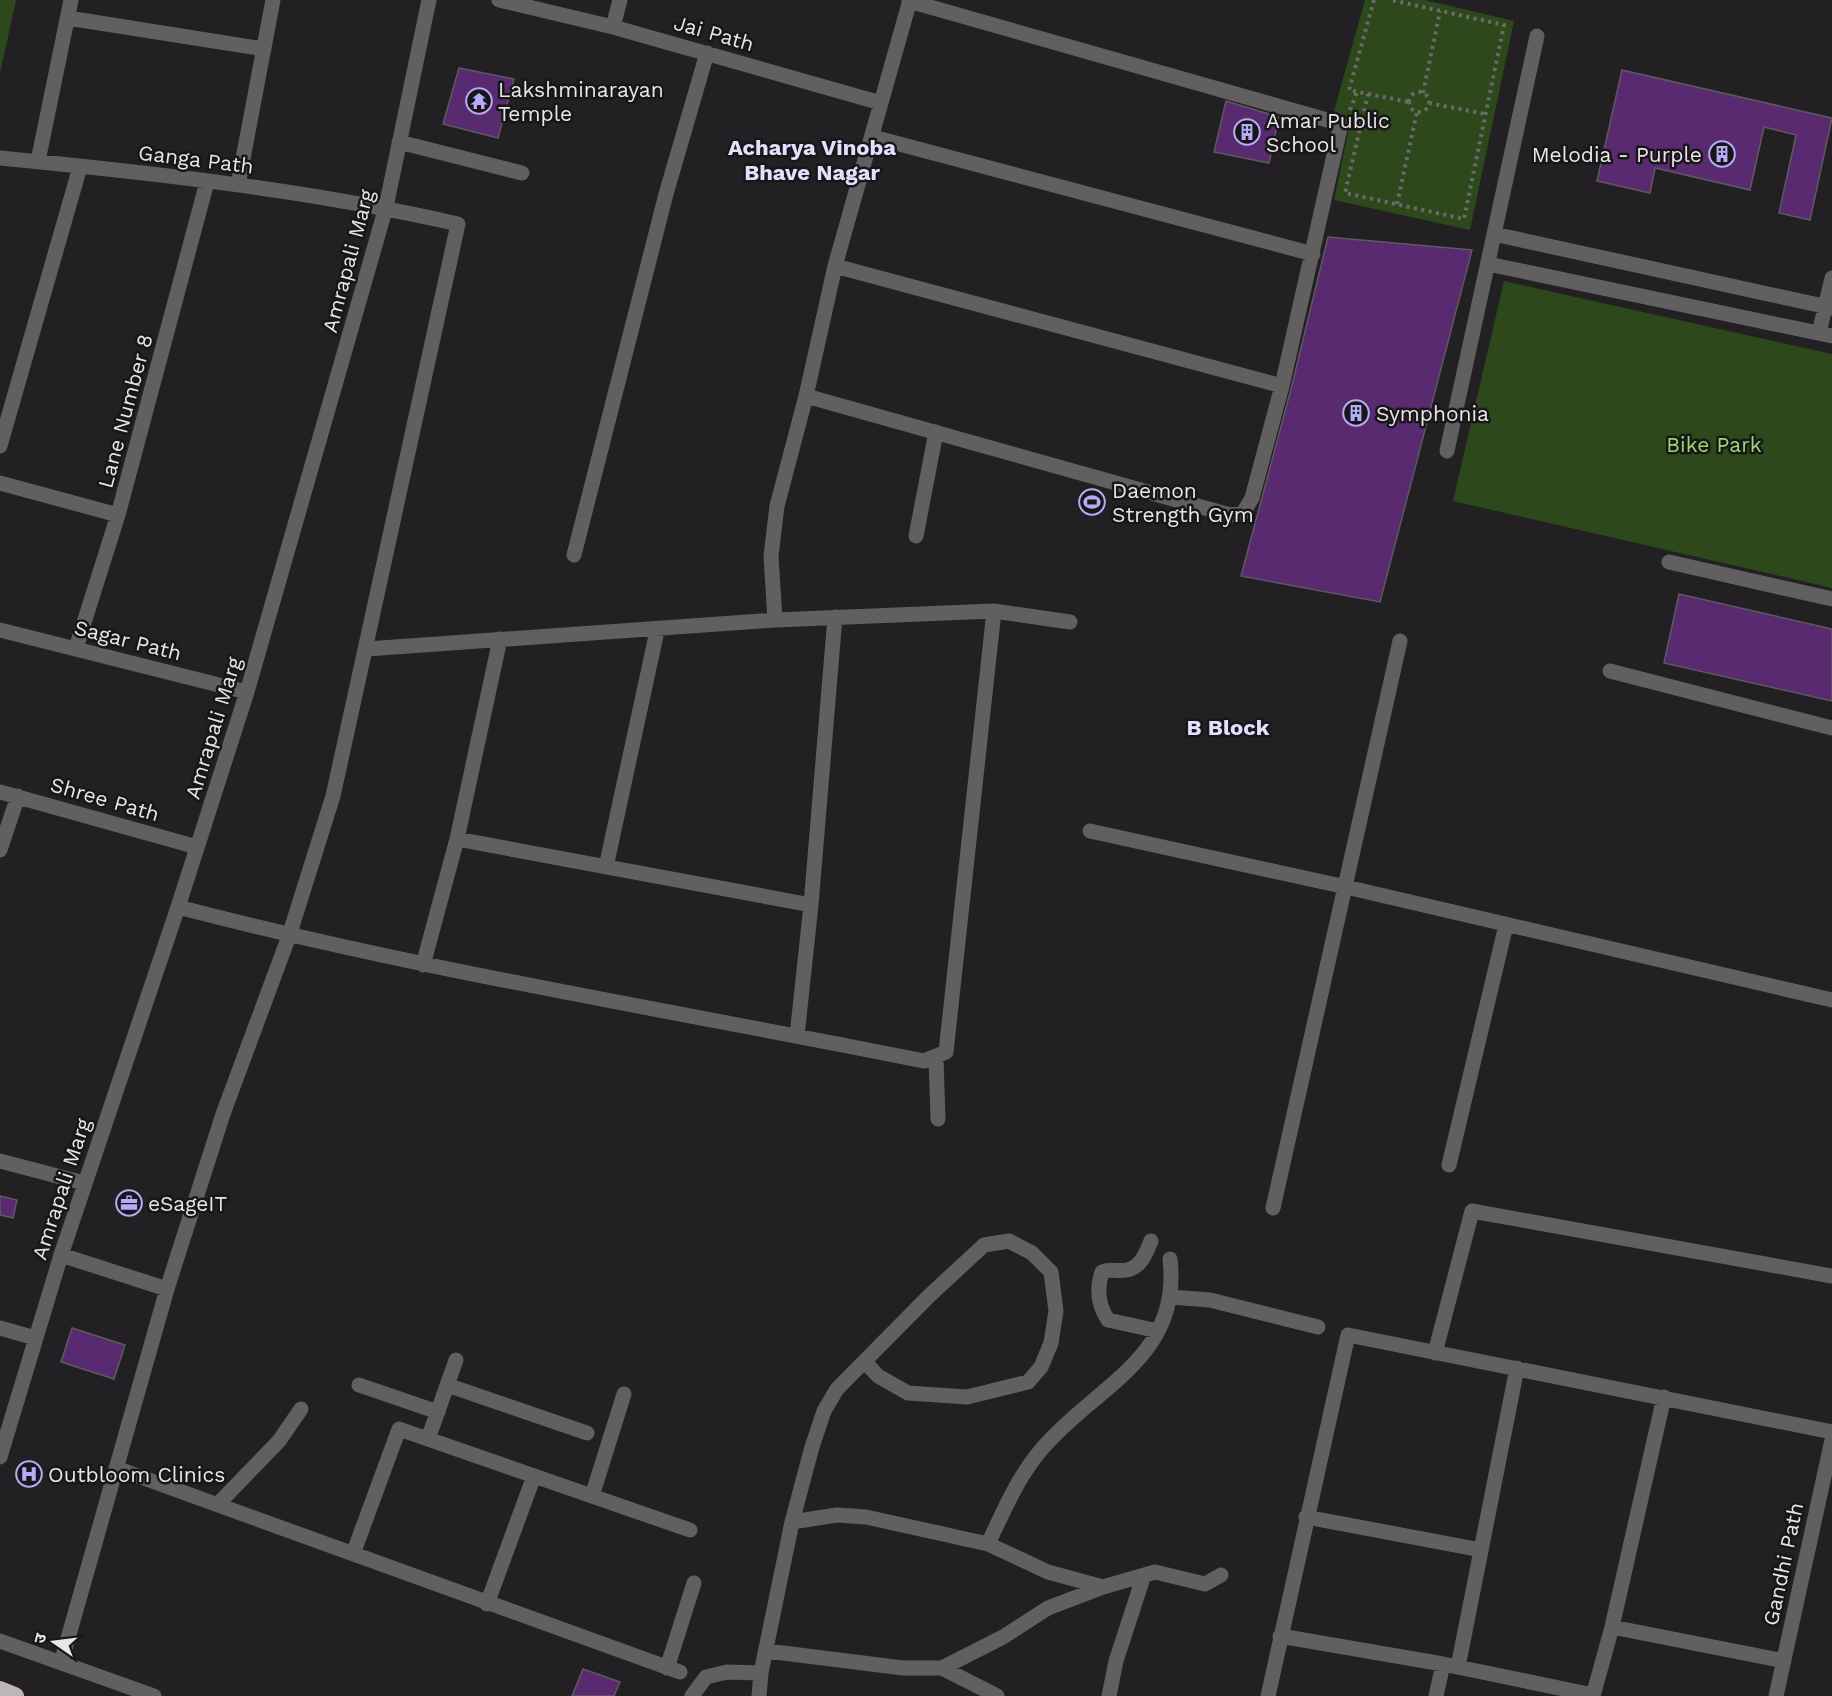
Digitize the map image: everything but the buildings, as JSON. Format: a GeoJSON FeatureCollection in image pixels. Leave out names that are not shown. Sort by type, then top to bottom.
{"type":"FeatureCollection","features":[{"type":"Feature","properties":{"kind":"highway"},"geometry":{"type":"LineString","coordinates":[[0,1690],[15,1696]]}},
{"type":"Feature","properties":{"kind":"street"},"geometry":{"type":"LineString","coordinates":[[38,161],[71,0]]}},
{"type":"Feature","properties":{"kind":"street"},"geometry":{"type":"LineString","coordinates":[[238,185],[273,0]]}},
{"type":"Feature","properties":{"kind":"street","name":"Amrapali Marg"},"geometry":{"type":"LineString","coordinates":[[0,1457],[84,1183],[178,907],[247,692],[386,207],[429,0]]}},
{"type":"Feature","properties":{"kind":"street","name":"Jai Path"},"geometry":{"type":"LineString","coordinates":[[499,0],[613,27],[881,103]]}},
{"type":"Feature","properties":{"kind":"street"},"geometry":{"type":"LineString","coordinates":[[613,27],[620,0]]}},
{"type":"Feature","properties":{"kind":"street"},"geometry":{"type":"LineString","coordinates":[[775,620],[771,556],[777,506],[806,396],[835,266],[909,1],[1341,124],[1282,386],[1252,498],[1243,513],[1230,515],[806,396]]}},
{"type":"Feature","properties":{"kind":"street"},"geometry":{"type":"LineString","coordinates":[[68,18],[264,49]]}},
{"type":"Feature","properties":{"kind":"street"},"geometry":{"type":"LineString","coordinates":[[1447,451],[1537,36]]}},
{"type":"Feature","properties":{"kind":"street"},"geometry":{"type":"LineString","coordinates":[[574,555],[666,194],[707,53]]}},
{"type":"Feature","properties":{"kind":"street"},"geometry":{"type":"LineString","coordinates":[[873,136],[1313,254]]}},
{"type":"Feature","properties":{"kind":"street"},"geometry":{"type":"LineString","coordinates":[[399,142],[522,173]]}},
{"type":"Feature","properties":{"kind":"street","name":"Ganga Path"},"geometry":{"type":"LineString","coordinates":[[0,158],[238,185],[386,207],[458,224],[367,649]]}},
{"type":"Feature","properties":{"kind":"street"},"geometry":{"type":"LineString","coordinates":[[0,446],[80,166]]}},
{"type":"Feature","properties":{"kind":"street","name":"Lane Number 8"},"geometry":{"type":"LineString","coordinates":[[76,648],[118,516],[207,182]]}},
{"type":"Feature","properties":{"kind":"street"},"geometry":{"type":"LineString","coordinates":[[1494,234],[1829,307]]}},
{"type":"Feature","properties":{"kind":"street"},"geometry":{"type":"LineString","coordinates":[[1488,264],[1826,335],[1832,278]]}},
{"type":"Feature","properties":{"kind":"street"},"geometry":{"type":"LineString","coordinates":[[835,266],[1282,386]]}},
{"type":"Feature","properties":{"kind":"street"},"geometry":{"type":"LineString","coordinates":[[916,536],[936,432]]}},
{"type":"Feature","properties":{"kind":"street"},"geometry":{"type":"LineString","coordinates":[[0,483],[118,516]]}},
{"type":"Feature","properties":{"kind":"street"},"geometry":{"type":"LineString","coordinates":[[1669,562],[1832,599]]}},
{"type":"Feature","properties":{"kind":"street"},"geometry":{"type":"LineString","coordinates":[[178,907],[289,936],[423,965],[924,1061],[936,1058],[946,1052],[994,611]]}},
{"type":"Feature","properties":{"kind":"street"},"geometry":{"type":"LineString","coordinates":[[61,1663],[167,1288],[223,1114],[289,936],[333,796],[367,649],[836,617],[994,611],[1070,622]]}},
{"type":"Feature","properties":{"kind":"street"},"geometry":{"type":"LineString","coordinates":[[796,1036],[811,905],[836,617]]}},
{"type":"Feature","properties":{"kind":"street","name":"Sagar Path"},"geometry":{"type":"LineString","coordinates":[[0,630],[247,692]]}},
{"type":"Feature","properties":{"kind":"street"},"geometry":{"type":"LineString","coordinates":[[606,867],[657,631]]}},
{"type":"Feature","properties":{"kind":"street"},"geometry":{"type":"LineString","coordinates":[[423,965],[457,839],[500,639]]}},
{"type":"Feature","properties":{"kind":"street"},"geometry":{"type":"LineString","coordinates":[[1273,1208],[1400,641]]}},
{"type":"Feature","properties":{"kind":"street"},"geometry":{"type":"LineString","coordinates":[[1610,671],[1832,728]]}},
{"type":"Feature","properties":{"kind":"street","name":"Shree Path"},"geometry":{"type":"LineString","coordinates":[[0,792],[197,847]]}},
{"type":"Feature","properties":{"kind":"street"},"geometry":{"type":"LineString","coordinates":[[0,850],[18,796]]}},
{"type":"Feature","properties":{"kind":"street"},"geometry":{"type":"LineString","coordinates":[[1090,831],[1346,887],[1832,1000]]}},
{"type":"Feature","properties":{"kind":"street"},"geometry":{"type":"LineString","coordinates":[[457,839],[811,905]]}},
{"type":"Feature","properties":{"kind":"street"},"geometry":{"type":"LineString","coordinates":[[1449,1165],[1506,925]]}},
{"type":"Feature","properties":{"kind":"street"},"geometry":{"type":"LineString","coordinates":[[936,1058],[938,1119]]}},
{"type":"Feature","properties":{"kind":"street"},"geometry":{"type":"LineString","coordinates":[[0,1161],[84,1183]]}},
{"type":"Feature","properties":{"kind":"street"},"geometry":{"type":"LineString","coordinates":[[1436,1353],[1472,1210],[1832,1276]]}},
{"type":"Feature","properties":{"kind":"street"},"geometry":{"type":"LineString","coordinates":[[759,1696],[761,1673],[792,1522],[824,1411],[837,1389],[984,1245],[1009,1241],[1032,1253],[1051,1272],[1056,1311],[1051,1343],[1041,1367],[1028,1382],[967,1396],[908,1394],[878,1376],[865,1362]]}},
{"type":"Feature","properties":{"kind":"street"},"geometry":{"type":"LineString","coordinates":[[1151,1241],[1142,1262],[1127,1270],[1110,1269],[1102,1272],[1099,1282],[1099,1306],[1108,1320],[1158,1331]]}},
{"type":"Feature","properties":{"kind":"street"},"geometry":{"type":"LineString","coordinates":[[61,1255],[167,1288]]}},
{"type":"Feature","properties":{"kind":"street"},"geometry":{"type":"LineString","coordinates":[[988,1544],[1024,1470],[1051,1438],[1127,1373],[1163,1324],[1173,1285],[1170,1259]]}},
{"type":"Feature","properties":{"kind":"street"},"geometry":{"type":"LineString","coordinates":[[1170,1297],[1210,1300],[1318,1327]]}},
{"type":"Feature","properties":{"kind":"street"},"geometry":{"type":"LineString","coordinates":[[0,1329],[35,1338]]}},
{"type":"Feature","properties":{"kind":"street"},"geometry":{"type":"LineString","coordinates":[[1268,1696],[1348,1335],[1832,1432]]}},
{"type":"Feature","properties":{"kind":"street"},"geometry":{"type":"LineString","coordinates":[[428,1439],[456,1360]]}},
{"type":"Feature","properties":{"kind":"street"},"geometry":{"type":"LineString","coordinates":[[1436,1696],[1450,1666],[1481,1550],[1517,1368]]}},
{"type":"Feature","properties":{"kind":"street"},"geometry":{"type":"LineString","coordinates":[[447,1384],[587,1433]]}},
{"type":"Feature","properties":{"kind":"street"},"geometry":{"type":"LineString","coordinates":[[359,1385],[438,1412]]}},
{"type":"Feature","properties":{"kind":"street"},"geometry":{"type":"LineString","coordinates":[[592,1496],[624,1394]]}},
{"type":"Feature","properties":{"kind":"street"},"geometry":{"type":"LineString","coordinates":[[1280,1636],[1450,1666],[1593,1696],[1612,1627],[1664,1397]]}},
{"type":"Feature","properties":{"kind":"street"},"geometry":{"type":"LineString","coordinates":[[218,1504],[279,1441],[301,1409]]}},
{"type":"Feature","properties":{"kind":"street"},"geometry":{"type":"LineString","coordinates":[[353,1554],[399,1428],[690,1530]]}},
{"type":"Feature","properties":{"kind":"street","name":"Gandhi Path"},"geometry":{"type":"LineString","coordinates":[[1776,1696],[1832,1440]]}},
{"type":"Feature","properties":{"kind":"street"},"geometry":{"type":"LineString","coordinates":[[116,1468],[674,1670],[694,1582]]}},
{"type":"Feature","properties":{"kind":"street"},"geometry":{"type":"LineString","coordinates":[[487,1604],[534,1476]]}},
{"type":"Feature","properties":{"kind":"street"},"geometry":{"type":"LineString","coordinates":[[792,1522],[837,1515],[866,1517],[988,1544],[1048,1572],[1103,1587]]}},
{"type":"Feature","properties":{"kind":"street"},"geometry":{"type":"LineString","coordinates":[[1306,1517],[1481,1550]]}},
{"type":"Feature","properties":{"kind":"street"},"geometry":{"type":"LineString","coordinates":[[767,1651],[903,1668],[942,1668],[1003,1637],[1048,1608],[1103,1587],[1155,1572],[1205,1584],[1221,1575]]}},
{"type":"Feature","properties":{"kind":"street"},"geometry":{"type":"LineString","coordinates":[[1109,1696],[1116,1661],[1144,1575]]}},
{"type":"Feature","properties":{"kind":"street"},"geometry":{"type":"LineString","coordinates":[[1612,1627],[1784,1661]]}},
{"type":"Feature","properties":{"kind":"street"},"geometry":{"type":"LineString","coordinates":[[0,1641],[154,1696]]}},
{"type":"Feature","properties":{"kind":"street"},"geometry":{"type":"LineString","coordinates":[[942,1668],[997,1696]]}},
{"type":"Feature","properties":{"kind":"street"},"geometry":{"type":"LineString","coordinates":[[692,1696],[706,1677],[728,1672],[761,1673]]}},
{"type":"Feature","properties":{"kind":"path"},"geometry":{"type":"LineString","coordinates":[[1374,0],[1349,90],[1409,102],[1417,112]]}},
{"type":"Feature","properties":{"kind":"path"},"geometry":{"type":"LineString","coordinates":[[1368,94],[1345,193],[1464,219],[1504,25],[1391,0]]}},
{"type":"Feature","properties":{"kind":"path"},"geometry":{"type":"LineString","coordinates":[[1423,93],[1440,11]]}},
{"type":"Feature","properties":{"kind":"path"},"geometry":{"type":"LineString","coordinates":[[1409,102],[1413,94],[1423,93],[1428,97],[1429,103],[1423,111],[1417,112]]}},
{"type":"Feature","properties":{"kind":"path"},"geometry":{"type":"LineString","coordinates":[[1429,103],[1485,114]]}},
{"type":"Feature","properties":{"kind":"path"},"geometry":{"type":"LineString","coordinates":[[1396,204],[1417,112]]}},
{"type":"Feature","properties":{"kind":"green space"},"geometry":{"type":"Polygon","coordinates":[[[0,0],[16,0],[0,73],[0,0]]]}},
{"type":"Feature","properties":{"kind":"green space"},"geometry":{"type":"Polygon","coordinates":[[[1365,0],[1425,0],[1514,21],[1470,230],[1334,200],[1350,123],[1334,111],[1365,0]]]}},
{"type":"Feature","properties":{"kind":"green space","name":"Bike Park"},"geometry":{"type":"Polygon","coordinates":[[[1504,281],[1832,354],[1832,588],[1453,501],[1504,281]]]}},
{"type":"Feature","properties":{"kind":"place","name":"Lakshminarayan Temple"},"geometry":{"type":"Point","coordinates":[479,101]}},
{"type":"Feature","properties":{"kind":"place","name":"Amar Public School"},"geometry":{"type":"Point","coordinates":[1247,132]}},
{"type":"Feature","properties":{"kind":"place","name":"Melodia - Purple"},"geometry":{"type":"Point","coordinates":[1722,154]}},
{"type":"Feature","properties":{"kind":"place","name":"Symphonia"},"geometry":{"type":"Point","coordinates":[1356,413]}},
{"type":"Feature","properties":{"kind":"place","name":"Daemon Strength Gym"},"geometry":{"type":"Point","coordinates":[1092,502]}},
{"type":"Feature","properties":{"kind":"place","name":"eSageIT"},"geometry":{"type":"Point","coordinates":[129,1203]}},
{"type":"Feature","properties":{"kind":"place","name":"Outbloom Clinics"},"geometry":{"type":"Point","coordinates":[29,1474]}},
{"type":"Feature","properties":{"kind":"district","name":"Acharya Vinoba Bhave Nagar"},"geometry":{"type":"Point","coordinates":[812,160]}},
{"type":"Feature","properties":{"kind":"district","name":"B Block"},"geometry":{"type":"Point","coordinates":[1228,727]}}]}
